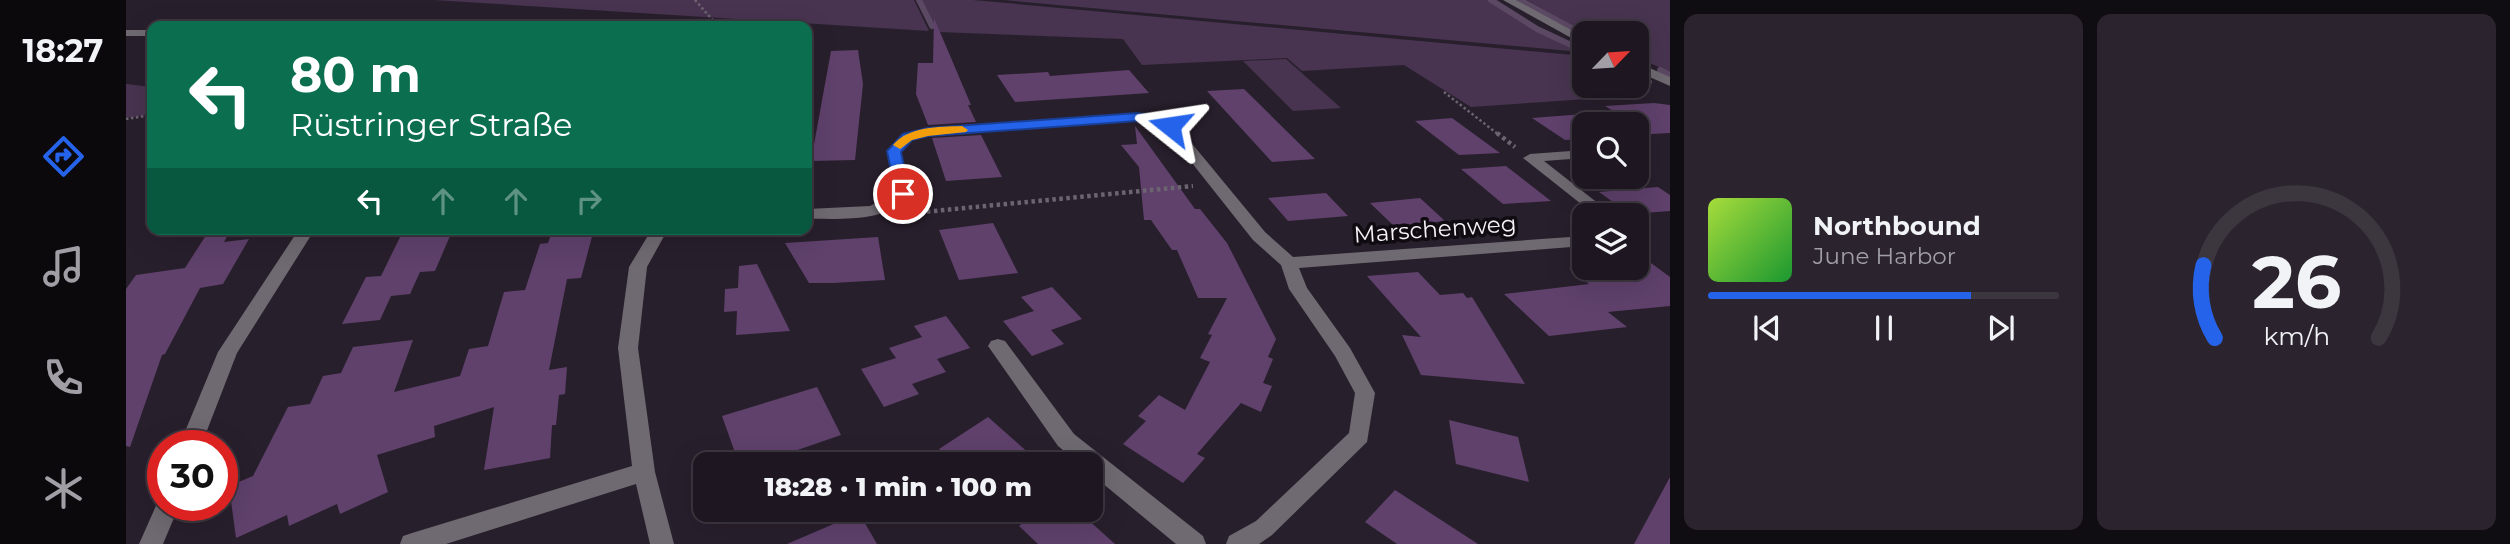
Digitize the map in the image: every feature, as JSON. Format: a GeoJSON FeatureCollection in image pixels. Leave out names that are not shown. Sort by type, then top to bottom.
{"type":"FeatureCollection","features":[{"type":"Feature","properties":{"kind":"street"},"geometry":{"type":"LineString","coordinates":[[1508,0],[1572,35]]}},
{"type":"Feature","properties":{"kind":"street"},"geometry":{"type":"LineString","coordinates":[[126,33],[147,33]]}},
{"type":"Feature","properties":{"kind":"street"},"geometry":{"type":"LineString","coordinates":[[1649,72],[1670,82]]}},
{"type":"Feature","properties":{"kind":"street"},"geometry":{"type":"LineString","coordinates":[[812,214],[881,209],[895,203],[903,194],[894,151],[908,137],[928,132],[1137,117],[1157,119],[1170,126],[1259,236],[1289,262],[1298,289],[1343,353],[1366,393],[1359,436],[1264,528],[1238,544]]}},
{"type":"Feature","properties":{"kind":"street"},"geometry":{"type":"LineString","coordinates":[[1530,158],[1572,155]]}},
{"type":"Feature","properties":{"kind":"street"},"geometry":{"type":"LineString","coordinates":[[1530,158],[1589,203]]}},
{"type":"Feature","properties":{"kind":"street"},"geometry":{"type":"LineString","coordinates":[[196,430],[228,352],[303,235]]}},
{"type":"Feature","properties":{"kind":"street"},"geometry":{"type":"LineString","coordinates":[[657,235],[638,267],[628,348],[644,472],[662,544]]}},
{"type":"Feature","properties":{"kind":"street","name":"Marschenweg"},"geometry":{"type":"LineString","coordinates":[[1289,262],[1572,242]]}},
{"type":"Feature","properties":{"kind":"street"},"geometry":{"type":"LineString","coordinates":[[998,346],[1066,440],[1194,544]]}},
{"type":"Feature","properties":{"kind":"street"},"geometry":{"type":"LineString","coordinates":[[412,544],[644,472]]}},
{"type":"Feature","properties":{"kind":"street"},"geometry":{"type":"LineString","coordinates":[[151,544],[161,521]]}},
{"type":"Feature","properties":{"kind":"path"},"geometry":{"type":"LineString","coordinates":[[695,0],[714,21]]}},
{"type":"Feature","properties":{"kind":"path"},"geometry":{"type":"LineString","coordinates":[[1444,92],[1530,158]]}},
{"type":"Feature","properties":{"kind":"path"},"geometry":{"type":"LineString","coordinates":[[126,119],[147,116]]}},
{"type":"Feature","properties":{"kind":"path"},"geometry":{"type":"LineString","coordinates":[[895,203],[916,215],[1218,183]]}},
{"type":"Feature","properties":{"kind":"shaded area"},"geometry":{"type":"Polygon","coordinates":[[[434,0],[914,0],[929,31],[812,24],[812,21],[769,21],[434,0]]]}},
{"type":"Feature","properties":{"kind":"shaded area"},"geometry":{"type":"Polygon","coordinates":[[[922,0],[973,0],[1572,55],[1572,98],[1602,98],[1471,107],[1404,65],[1302,71],[1287,58],[1142,65],[1123,39],[938,32],[922,0]]]}},
{"type":"Feature","properties":{"kind":"shaded area"},"geometry":{"type":"Polygon","coordinates":[[[1003,0],[1487,0],[1536,30],[1572,48],[1572,51],[1003,0]]]}},
{"type":"Feature","properties":{"kind":"shaded area"},"geometry":{"type":"Polygon","coordinates":[[[1527,0],[1670,0],[1670,72],[1649,63],[1649,21],[1572,21],[1572,26],[1527,0]]]}},
{"type":"Feature","properties":{"kind":"shaded area"},"geometry":{"type":"Polygon","coordinates":[[[1286,59],[1341,108],[1293,111],[1243,61],[1286,59]]]}},
{"type":"Feature","properties":{"kind":"shaded area"},"geometry":{"type":"Polygon","coordinates":[[[126,84],[147,86],[147,115],[126,118],[126,84]]]}},
{"type":"Feature","properties":{"kind":"building"},"geometry":{"type":"Polygon","coordinates":[[[934,18],[976,122],[928,125],[916,94],[918,63],[933,63],[934,18]]]}},
{"type":"Feature","properties":{"kind":"building"},"geometry":{"type":"Polygon","coordinates":[[[858,50],[863,84],[855,160],[812,161],[831,51],[858,50]]]}},
{"type":"Feature","properties":{"kind":"building"},"geometry":{"type":"Polygon","coordinates":[[[1129,70],[1149,93],[1015,102],[997,75],[1048,72],[1050,76],[1129,70]]]}},
{"type":"Feature","properties":{"kind":"building"},"geometry":{"type":"Polygon","coordinates":[[[1244,89],[1315,159],[1272,162],[1207,91],[1244,89]]]}},
{"type":"Feature","properties":{"kind":"building"},"geometry":{"type":"Polygon","coordinates":[[[1654,103],[1670,105],[1670,133],[1649,133],[1649,112],[1615,112],[1605,106],[1654,103]]]}},
{"type":"Feature","properties":{"kind":"building"},"geometry":{"type":"Polygon","coordinates":[[[1572,115],[1572,140],[1565,140],[1532,118],[1572,115]]]}},
{"type":"Feature","properties":{"kind":"building"},"geometry":{"type":"Polygon","coordinates":[[[1452,118],[1500,153],[1459,155],[1415,121],[1452,118]]]}},
{"type":"Feature","properties":{"kind":"building"},"geometry":{"type":"Polygon","coordinates":[[[1135,126],[1195,209],[1200,209],[1227,243],[1276,339],[1268,357],[1273,359],[1263,383],[1272,386],[1261,412],[1241,403],[1197,454],[1205,458],[1183,483],[1123,444],[1146,421],[1138,416],[1159,395],[1185,410],[1210,362],[1200,358],[1212,335],[1208,334],[1227,298],[1198,298],[1177,250],[1172,250],[1151,220],[1144,220],[1139,167],[1121,145],[1137,144],[1135,126]]]}},
{"type":"Feature","properties":{"kind":"building"},"geometry":{"type":"Polygon","coordinates":[[[981,135],[1002,177],[946,181],[932,138],[981,135]]]}},
{"type":"Feature","properties":{"kind":"building"},"geometry":{"type":"Polygon","coordinates":[[[1506,166],[1551,201],[1503,204],[1461,169],[1506,166]]]}},
{"type":"Feature","properties":{"kind":"building"},"geometry":{"type":"Polygon","coordinates":[[[1658,187],[1670,195],[1670,211],[1649,213],[1649,203],[1614,203],[1599,192],[1649,189],[1658,187]]]}},
{"type":"Feature","properties":{"kind":"building"},"geometry":{"type":"Polygon","coordinates":[[[1326,193],[1348,216],[1288,221],[1268,198],[1326,193]]]}},
{"type":"Feature","properties":{"kind":"building"},"geometry":{"type":"Polygon","coordinates":[[[1420,198],[1445,221],[1394,226],[1370,203],[1420,198]]]}},
{"type":"Feature","properties":{"kind":"building"},"geometry":{"type":"Polygon","coordinates":[[[993,223],[1018,273],[959,280],[939,230],[993,223]]]}},
{"type":"Feature","properties":{"kind":"building"},"geometry":{"type":"Polygon","coordinates":[[[206,235],[228,235],[224,242],[249,239],[223,284],[200,288],[165,354],[162,355],[130,447],[126,446],[126,289],[136,275],[185,268],[206,235]]]}},
{"type":"Feature","properties":{"kind":"building"},"geometry":{"type":"Polygon","coordinates":[[[401,235],[450,235],[435,271],[420,272],[410,294],[391,296],[380,320],[342,324],[366,277],[381,276],[401,235]]]}},
{"type":"Feature","properties":{"kind":"building"},"geometry":{"type":"Polygon","coordinates":[[[551,235],[592,235],[581,278],[567,279],[549,370],[567,367],[565,394],[559,395],[556,425],[552,425],[550,458],[484,470],[494,407],[434,426],[435,437],[377,455],[388,492],[340,514],[337,504],[289,526],[287,515],[236,538],[234,521],[238,521],[238,482],[253,476],[288,407],[310,404],[323,376],[341,373],[353,347],[413,340],[394,392],[460,376],[469,349],[488,346],[504,292],[525,290],[540,244],[548,243],[551,235]]]}},
{"type":"Feature","properties":{"kind":"building"},"geometry":{"type":"Polygon","coordinates":[[[878,237],[885,280],[809,283],[785,243],[878,237]]]}},
{"type":"Feature","properties":{"kind":"building"},"geometry":{"type":"Polygon","coordinates":[[[1649,263],[1670,277],[1670,306],[1608,312],[1627,327],[1549,336],[1504,294],[1589,284],[1584,280],[1649,280],[1649,263]]]}},
{"type":"Feature","properties":{"kind":"building"},"geometry":{"type":"Polygon","coordinates":[[[757,264],[790,331],[736,335],[737,311],[724,312],[725,289],[738,288],[739,266],[757,264]]]}},
{"type":"Feature","properties":{"kind":"building"},"geometry":{"type":"Polygon","coordinates":[[[1418,272],[1440,295],[1463,293],[1467,298],[1472,297],[1525,384],[1421,375],[1402,335],[1421,337],[1367,276],[1418,272]]]}},
{"type":"Feature","properties":{"kind":"building"},"geometry":{"type":"Polygon","coordinates":[[[1052,287],[1082,319],[1051,330],[1064,344],[1032,356],[1003,321],[1034,311],[1021,297],[1052,287]]]}},
{"type":"Feature","properties":{"kind":"building"},"geometry":{"type":"Polygon","coordinates":[[[946,316],[970,348],[937,359],[946,372],[912,384],[919,394],[884,407],[861,369],[896,358],[889,348],[922,337],[914,326],[946,316]]]}},
{"type":"Feature","properties":{"kind":"building"},"geometry":{"type":"Polygon","coordinates":[[[817,387],[841,435],[792,452],[735,452],[722,416],[817,387]]]}},
{"type":"Feature","properties":{"kind":"building"},"geometry":{"type":"Polygon","coordinates":[[[988,417],[1027,452],[942,452],[939,449],[988,417]]]}},
{"type":"Feature","properties":{"kind":"building"},"geometry":{"type":"Polygon","coordinates":[[[1449,420],[1518,437],[1529,482],[1456,464],[1449,420]]]}},
{"type":"Feature","properties":{"kind":"building"},"geometry":{"type":"Polygon","coordinates":[[[1670,477],[1670,544],[1634,544],[1670,477]]]}},
{"type":"Feature","properties":{"kind":"building"},"geometry":{"type":"Polygon","coordinates":[[[1395,490],[1478,544],[1397,544],[1365,522],[1395,490]]]}},
{"type":"Feature","properties":{"kind":"building"},"geometry":{"type":"Polygon","coordinates":[[[838,522],[864,522],[877,544],[787,544],[838,522]]]}},
{"type":"Feature","properties":{"kind":"building"},"geometry":{"type":"Polygon","coordinates":[[[1024,522],[1090,522],[1115,544],[1038,544],[1019,526],[1024,522]]]}},
{"type":"Feature","properties":{"kind":"waterway"},"geometry":{"type":"LineString","coordinates":[[919,0],[932,26]]}},
{"type":"Feature","properties":{"kind":"waterway"},"geometry":{"type":"LineString","coordinates":[[1491,0],[1537,29],[1572,45]]}},
{"type":"Feature","properties":{"kind":"waterway"},"geometry":{"type":"LineString","coordinates":[[1520,0],[1572,28]]}},
{"type":"Feature","properties":{"kind":"waterway"},"geometry":{"type":"LineString","coordinates":[[1660,70],[1670,75]]}},
{"type":"Feature","properties":{"kind":"slow traffic"},"geometry":{"type":"LineString","coordinates":[[900,145],[908,137],[928,132],[962,130]]}},
{"type":"Feature","properties":{"kind":"route"},"geometry":{"type":"LineString","coordinates":[[903,194],[894,151],[908,137],[928,132],[1137,117],[1157,119],[1170,126]]}}]}
